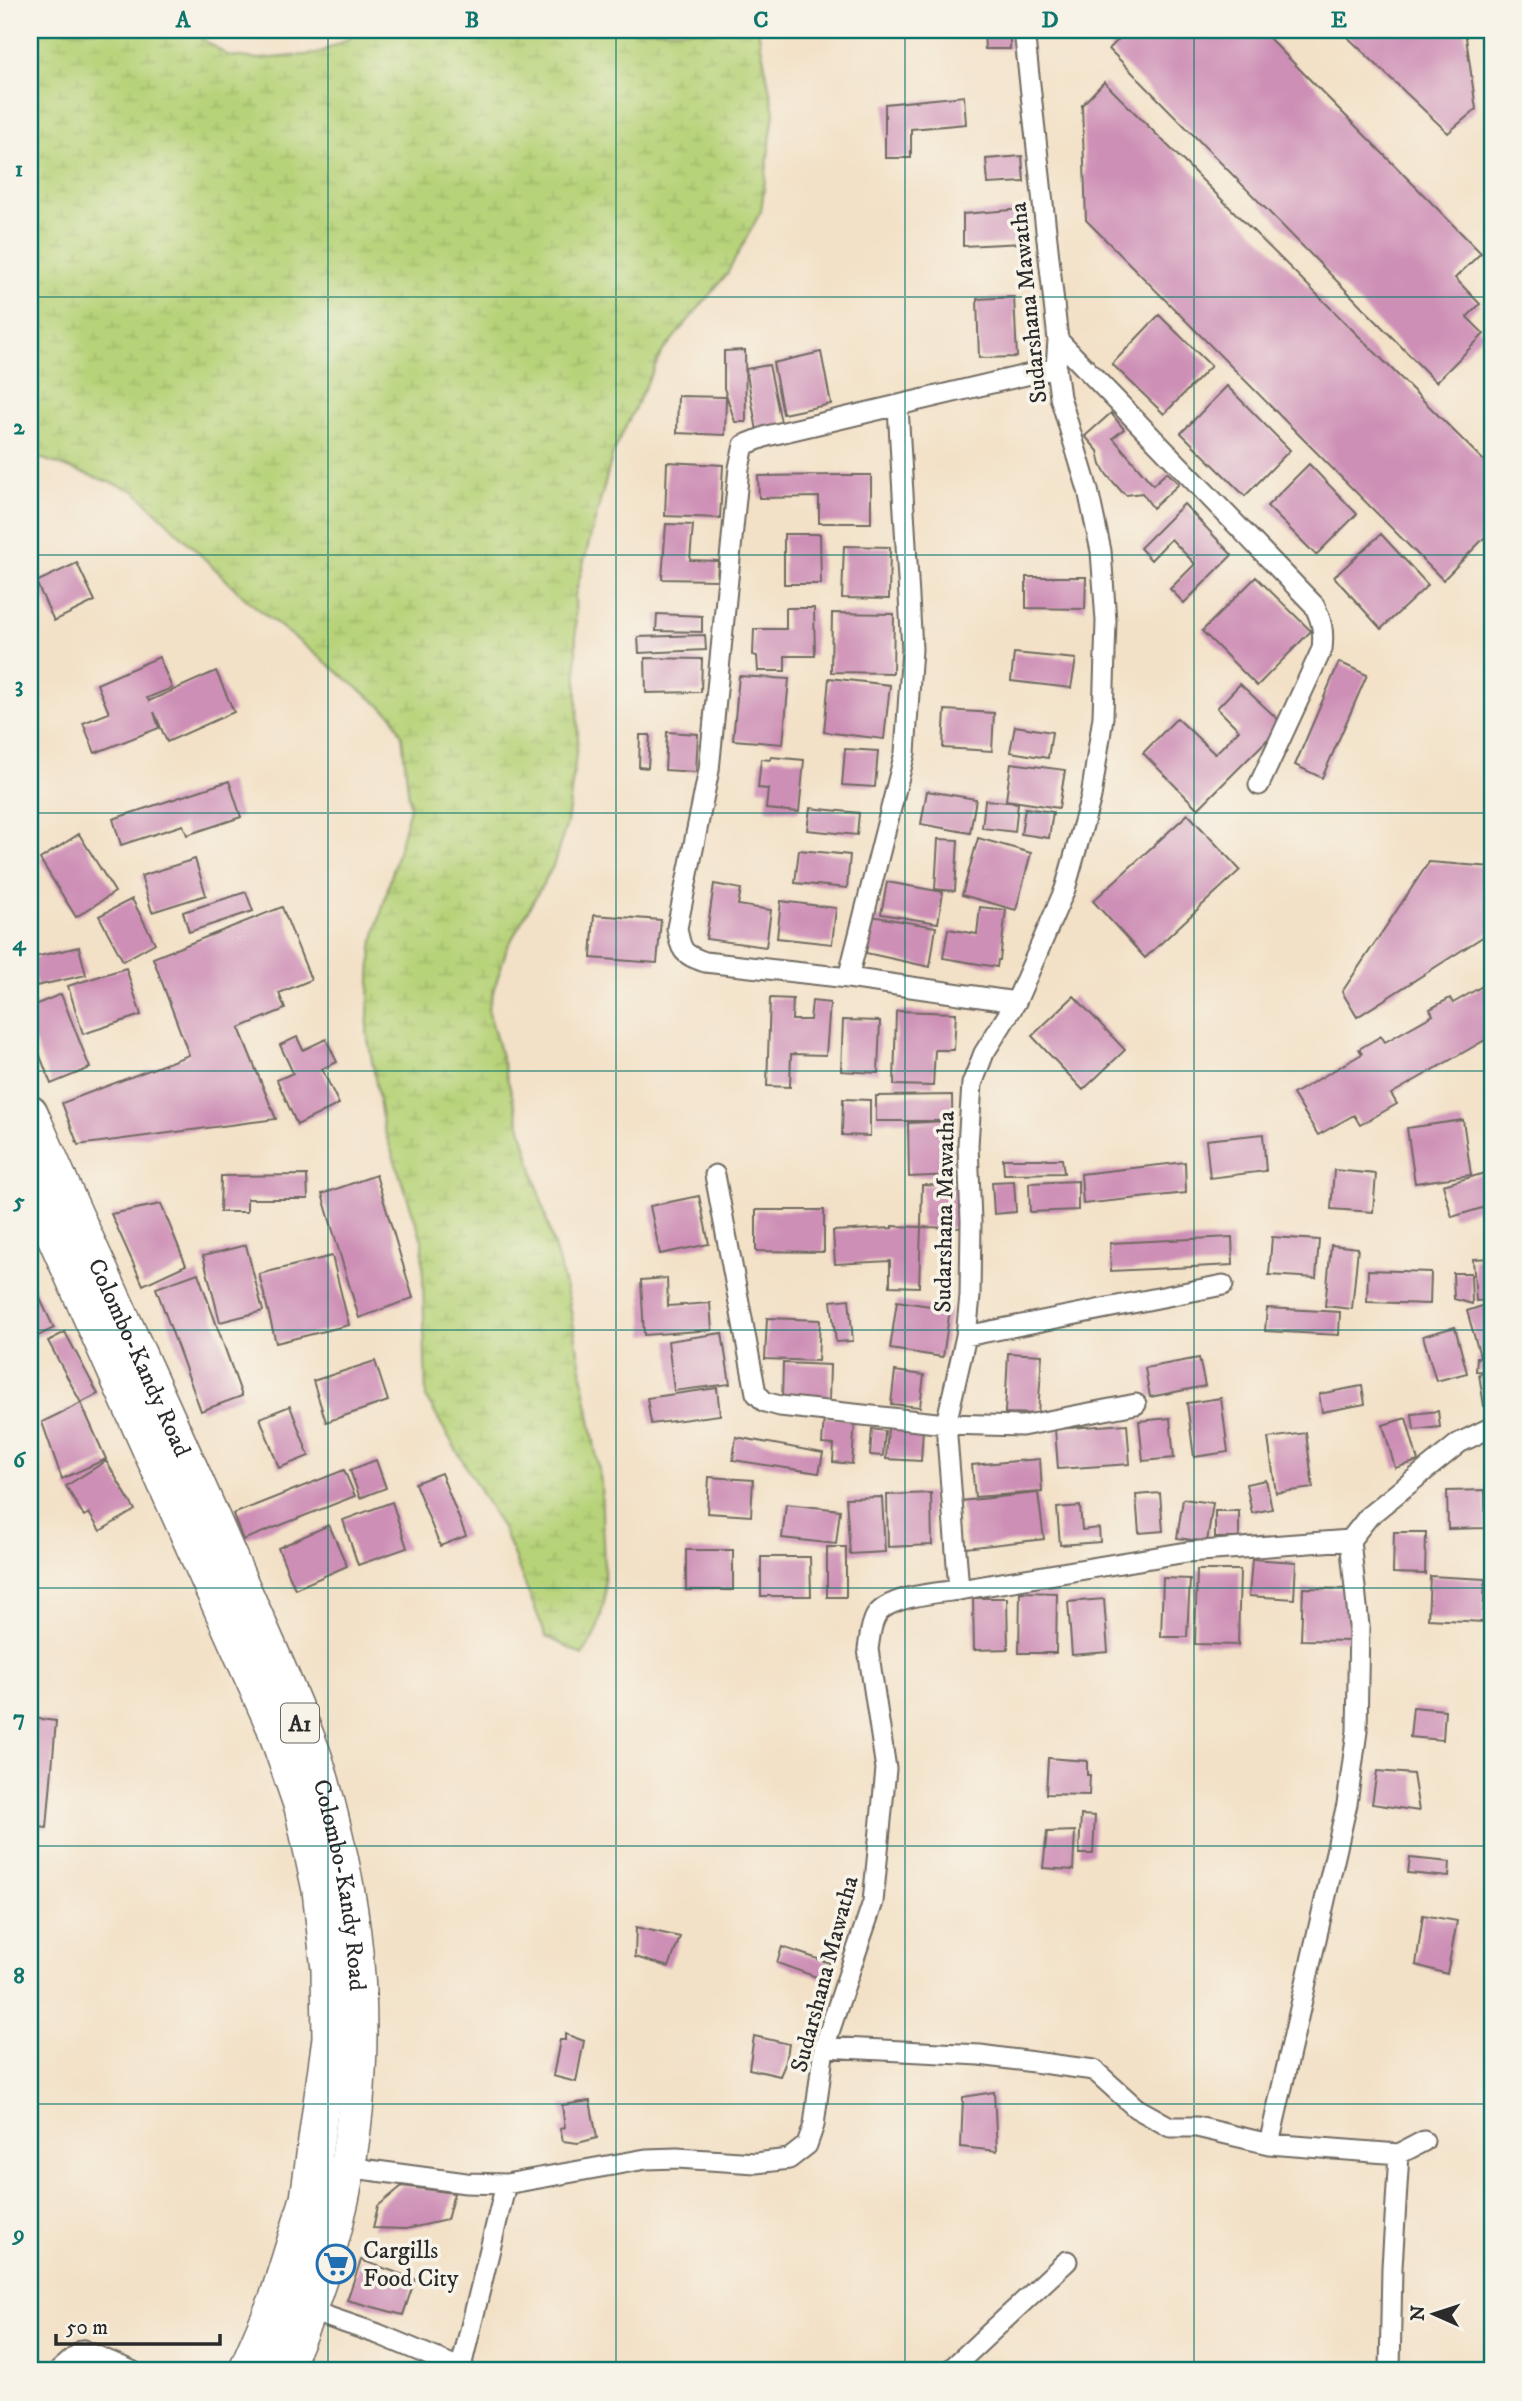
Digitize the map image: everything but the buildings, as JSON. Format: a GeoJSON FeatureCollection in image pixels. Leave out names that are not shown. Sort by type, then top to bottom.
{"type":"FeatureCollection","features":[{"type":"Feature","properties":{"kind":"highway","name":"Colombo-Kandy Road"},"geometry":{"type":"LineString","coordinates":[[30,1113],[109,1294],[195,1480],[313,1753],[348,1889],[357,1961],[359,2030],[358,2098],[349,2168],[330,2246],[293,2305],[246,2371]]}},
{"type":"Feature","properties":{"kind":"highway","name":"Colombo-Kandy Road"},"geometry":{"type":"LineString","coordinates":[[30,1181],[274,1726],[302,1807],[320,1890],[329,1969],[330,2038],[315,2162],[282,2371]]}},
{"type":"Feature","properties":{"kind":"street","name":"Sudarshana Mawatha"},"geometry":{"type":"LineString","coordinates":[[315,2162],[466,2183],[506,2184],[646,2159],[677,2158],[756,2163],[789,2160],[807,2145],[814,2125],[824,2046],[873,1902],[886,1769],[868,1649],[871,1630],[877,1615],[894,1603],[916,1596],[958,1590],[946,1424],[966,1336],[970,1296],[968,1145],[972,1084],[984,1053],[1016,1002],[1065,888],[1091,797],[1103,717],[1106,621],[1101,551],[1088,490],[1060,397],[1056,368],[1058,340],[1024,30]]}},
{"type":"Feature","properties":{"kind":"street"},"geometry":{"type":"LineString","coordinates":[[1058,340],[1314,605],[1322,621],[1322,649],[1259,785]]}},
{"type":"Feature","properties":{"kind":"street"},"geometry":{"type":"LineString","coordinates":[[1016,1002],[848,978],[705,962],[688,956],[680,947],[677,928],[709,770],[739,468],[744,445],[767,436],[1056,368]]}},
{"type":"Feature","properties":{"kind":"street"},"geometry":{"type":"LineString","coordinates":[[848,978],[905,753],[912,649],[898,407]]}},
{"type":"Feature","properties":{"kind":"street"},"geometry":{"type":"LineString","coordinates":[[715,1175],[756,1393],[765,1402],[780,1406],[946,1424],[1022,1426],[1136,1404]]}},
{"type":"Feature","properties":{"kind":"street"},"geometry":{"type":"LineString","coordinates":[[966,1336],[1223,1285]]}},
{"type":"Feature","properties":{"kind":"street"},"geometry":{"type":"LineString","coordinates":[[1269,2144],[1348,1804],[1356,1744],[1359,1626],[1350,1540],[1369,1516],[1459,1443],[1492,1427]]}},
{"type":"Feature","properties":{"kind":"street"},"geometry":{"type":"LineString","coordinates":[[958,1590],[1187,1552],[1350,1540]]}},
{"type":"Feature","properties":{"kind":"street"},"geometry":{"type":"LineString","coordinates":[[824,2046],[980,2055],[1094,2070],[1136,2108],[1170,2127],[1197,2127],[1269,2144],[1399,2154],[1424,2141]]}},
{"type":"Feature","properties":{"kind":"street"},"geometry":{"type":"LineString","coordinates":[[1390,2371],[1392,2267],[1399,2154]]}},
{"type":"Feature","properties":{"kind":"street"},"geometry":{"type":"LineString","coordinates":[[293,2305],[377,2334],[464,2369],[506,2184]]}},
{"type":"Feature","properties":{"kind":"street"},"geometry":{"type":"LineString","coordinates":[[949,2371],[1067,2262]]}},
{"type":"Feature","properties":{"kind":"street"},"geometry":{"type":"LineString","coordinates":[[59,2371],[83,2350],[132,2371]]}},
{"type":"Feature","properties":{"kind":"green space"},"geometry":{"type":"Polygon","coordinates":[[[30,30],[189,30],[229,56],[260,59],[317,54],[362,30],[758,30],[774,112],[761,211],[727,274],[662,352],[613,453],[575,595],[578,739],[567,823],[553,866],[507,948],[488,1009],[569,1300],[601,1482],[605,1599],[596,1634],[582,1655],[546,1636],[504,1532],[426,1398],[422,1240],[384,1129],[367,1033],[372,946],[410,808],[402,736],[392,715],[247,600],[135,491],[43,459],[30,459],[30,30]]]}},
{"type":"Feature","properties":{"kind":"place","name":"Cargills Food City"},"geometry":{"type":"Point","coordinates":[336,2264]}}]}
